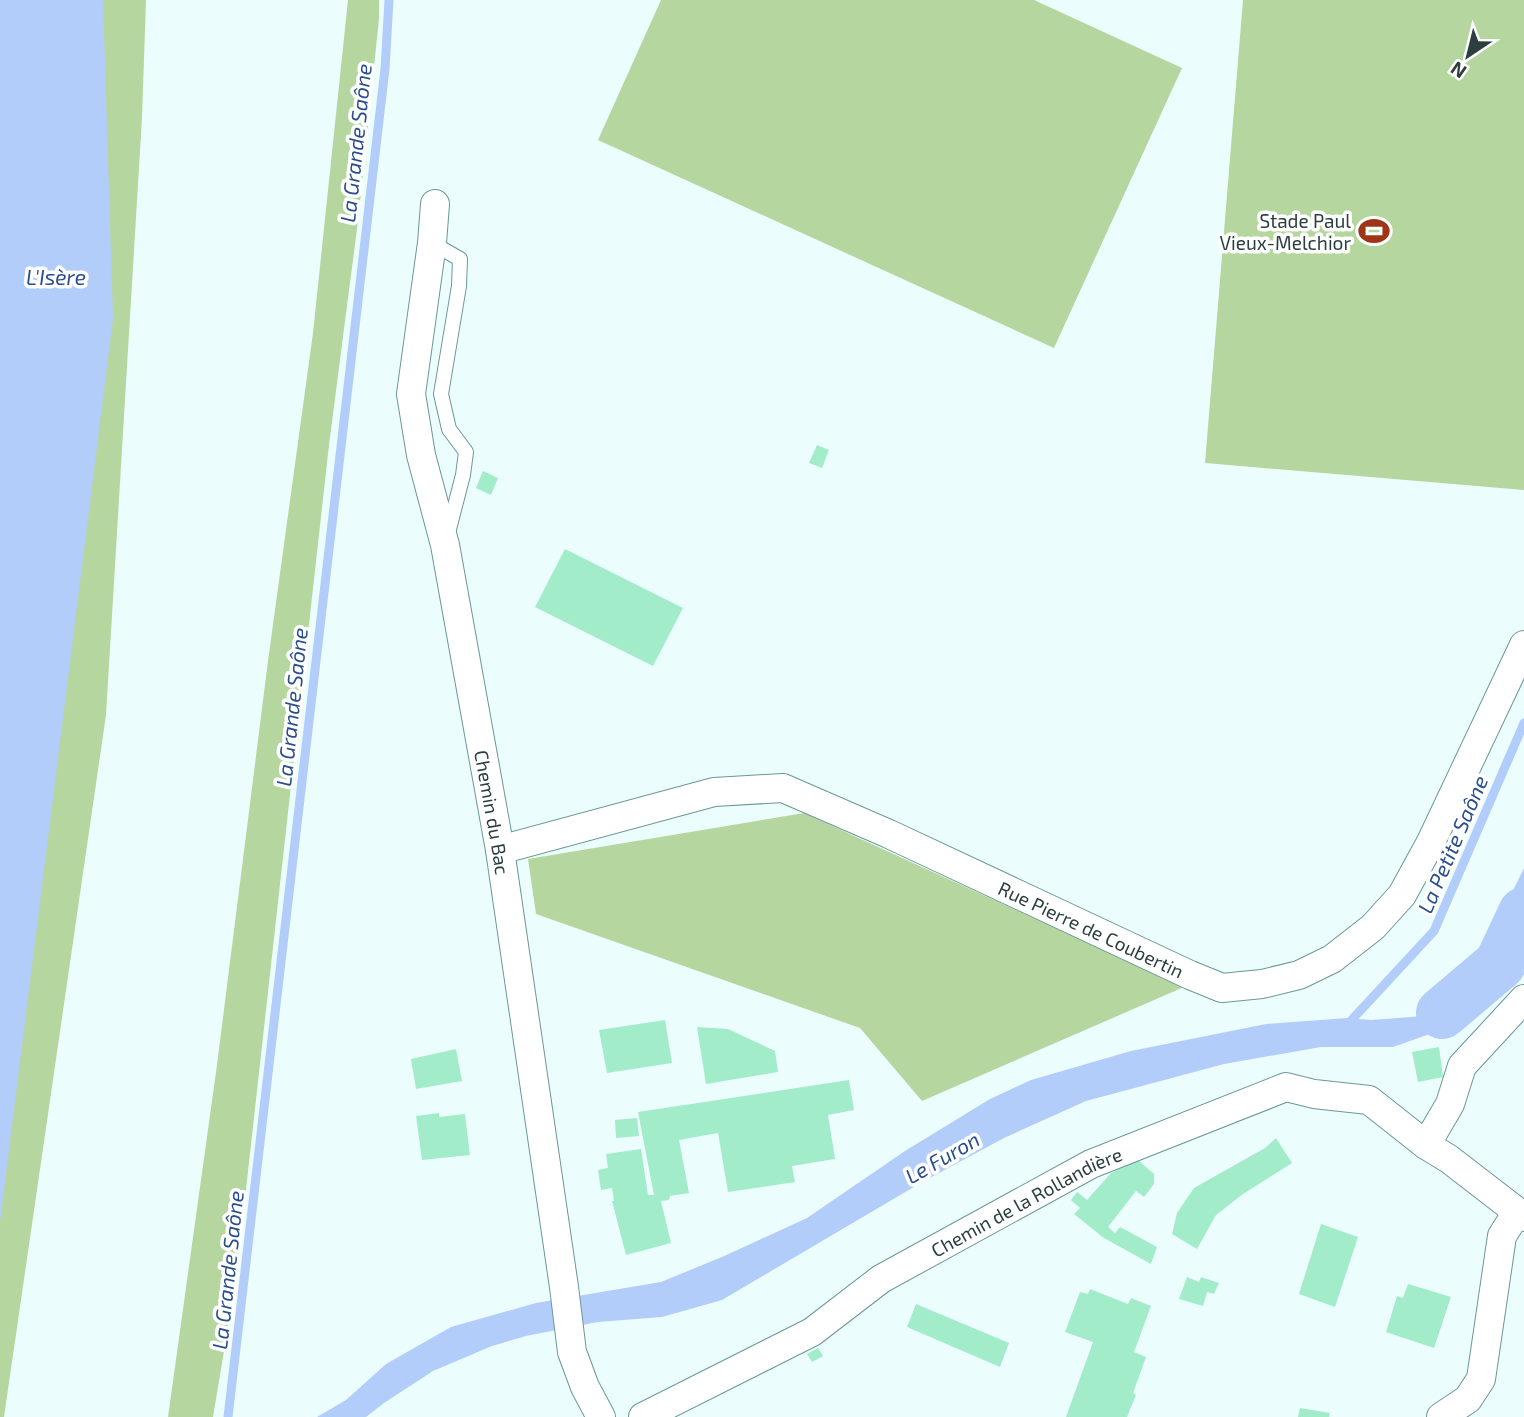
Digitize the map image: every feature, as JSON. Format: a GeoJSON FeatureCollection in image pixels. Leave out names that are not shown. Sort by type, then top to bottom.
{"type":"FeatureCollection","features":[{"type":"Feature","properties":{"kind":"street","name":"Chemin du Bac"},"geometry":{"type":"LineString","coordinates":[[435,204],[411,394],[421,455],[445,545],[500,850],[572,1352],[585,1387],[601,1417]]}},
{"type":"Feature","properties":{"kind":"street","name":"Rue Pierre de Coubertin"},"geometry":{"type":"LineString","coordinates":[[500,850],[714,792],[783,788],[889,834],[1190,975],[1222,988],[1262,984],[1299,975],[1332,959],[1373,927],[1402,895],[1432,842],[1524,645]]}},
{"type":"Feature","properties":{"kind":"street"},"geometry":{"type":"LineString","coordinates":[[1426,1145],[1450,1104],[1462,1066],[1524,999]]}},
{"type":"Feature","properties":{"kind":"street","name":"Chemin de la Rollandière"},"geometry":{"type":"LineString","coordinates":[[643,1417],[811,1332],[881,1279],[1091,1164],[1286,1087],[1314,1094],[1368,1100],[1521,1214]]}},
{"type":"Feature","properties":{"kind":"street"},"geometry":{"type":"LineString","coordinates":[[1441,1417],[1468,1399],[1481,1378],[1502,1236],[1521,1214]]}},
{"type":"Feature","properties":{"kind":"lane"},"geometry":{"type":"LineString","coordinates":[[432,243],[460,259],[459,286],[440,394],[449,429],[466,452],[463,475],[445,545]]}},
{"type":"Feature","properties":{"kind":"green space"},"geometry":{"type":"Polygon","coordinates":[[[64,0],[146,0],[142,118],[106,715],[4,1417],[0,1417],[0,829],[64,0]]]}},
{"type":"Feature","properties":{"kind":"green space"},"geometry":{"type":"Polygon","coordinates":[[[348,0],[379,0],[379,19],[236,1279],[213,1417],[168,1417],[313,333],[348,0]]]}},
{"type":"Feature","properties":{"kind":"green space"},"geometry":{"type":"Polygon","coordinates":[[[661,0],[1034,0],[1182,68],[1054,348],[598,140],[661,0]]]}},
{"type":"Feature","properties":{"kind":"green space","name":"Stade Paul Vieux-Melchior"},"geometry":{"type":"Polygon","coordinates":[[[1243,0],[1524,0],[1524,490],[1205,463],[1243,0]]]}},
{"type":"Feature","properties":{"kind":"green space"},"geometry":{"type":"Polygon","coordinates":[[[804,813],[1184,987],[922,1101],[860,1028],[536,914],[528,859],[804,813]]]}},
{"type":"Feature","properties":{"kind":"water","name":"L'Isère"},"geometry":{"type":"Polygon","coordinates":[[[0,0],[103,0],[113,319],[0,1222],[0,0]]]}},
{"type":"Feature","properties":{"kind":"water"},"geometry":{"type":"Polygon","coordinates":[[[1524,868],[1524,928],[1471,999],[1427,1035],[1393,1047],[1321,1047],[1224,1064],[1086,1101],[1004,1138],[924,1181],[722,1300],[662,1317],[598,1322],[526,1336],[492,1346],[433,1371],[366,1417],[317,1417],[346,1400],[386,1364],[451,1327],[536,1303],[661,1282],[807,1218],[905,1151],[990,1099],[1031,1080],[1131,1051],[1266,1024],[1424,1016],[1473,960],[1507,903],[1524,868]]]}},
{"type":"Feature","properties":{"kind":"building"},"geometry":{"type":"Polygon","coordinates":[[[817,445],[829,450],[822,468],[809,463],[817,445]]]}},
{"type":"Feature","properties":{"kind":"building"},"geometry":{"type":"Polygon","coordinates":[[[483,471],[498,478],[491,495],[476,488],[483,471]]]}},
{"type":"Feature","properties":{"kind":"building"},"geometry":{"type":"Polygon","coordinates":[[[565,549],[683,608],[653,666],[535,607],[565,549]]]}},
{"type":"Feature","properties":{"kind":"building"},"geometry":{"type":"Polygon","coordinates":[[[665,1020],[672,1063],[607,1073],[599,1030],[665,1020]]]}},
{"type":"Feature","properties":{"kind":"building"},"geometry":{"type":"Polygon","coordinates":[[[697,1027],[728,1029],[775,1051],[778,1072],[706,1084],[697,1027]]]}},
{"type":"Feature","properties":{"kind":"building"},"geometry":{"type":"Polygon","coordinates":[[[1439,1047],[1443,1077],[1418,1082],[1412,1052],[1439,1047]]]}},
{"type":"Feature","properties":{"kind":"building"},"geometry":{"type":"Polygon","coordinates":[[[456,1049],[462,1081],[416,1089],[411,1059],[456,1049]]]}},
{"type":"Feature","properties":{"kind":"building"},"geometry":{"type":"Polygon","coordinates":[[[849,1080],[854,1110],[828,1115],[835,1159],[792,1166],[795,1182],[728,1192],[718,1133],[679,1140],[689,1193],[670,1196],[669,1200],[661,1201],[671,1243],[626,1255],[612,1201],[612,1188],[601,1190],[598,1170],[608,1168],[606,1154],[641,1149],[648,1195],[654,1195],[638,1112],[849,1080]]]}},
{"type":"Feature","properties":{"kind":"building"},"geometry":{"type":"Polygon","coordinates":[[[439,1113],[439,1117],[465,1114],[470,1155],[422,1160],[416,1116],[439,1113]]]}},
{"type":"Feature","properties":{"kind":"building"},"geometry":{"type":"Polygon","coordinates":[[[637,1118],[639,1136],[616,1138],[615,1120],[637,1118]]]}},
{"type":"Feature","properties":{"kind":"building"},"geometry":{"type":"Polygon","coordinates":[[[1276,1138],[1292,1163],[1216,1215],[1197,1249],[1172,1234],[1177,1213],[1194,1188],[1265,1148],[1276,1138]]]}},
{"type":"Feature","properties":{"kind":"building"},"geometry":{"type":"Polygon","coordinates":[[[1138,1160],[1154,1174],[1154,1184],[1144,1197],[1136,1191],[1108,1227],[1115,1233],[1120,1227],[1157,1247],[1151,1264],[1104,1238],[1074,1214],[1080,1208],[1071,1200],[1077,1192],[1087,1200],[1111,1173],[1138,1160]]]}},
{"type":"Feature","properties":{"kind":"building"},"geometry":{"type":"Polygon","coordinates":[[[1321,1224],[1358,1237],[1335,1307],[1299,1294],[1321,1224]]]}},
{"type":"Feature","properties":{"kind":"building"},"geometry":{"type":"Polygon","coordinates":[[[1187,1277],[1199,1282],[1201,1277],[1219,1283],[1214,1294],[1207,1292],[1203,1306],[1179,1299],[1187,1277]]]}},
{"type":"Feature","properties":{"kind":"building"},"geometry":{"type":"Polygon","coordinates":[[[1408,1284],[1451,1297],[1434,1348],[1386,1332],[1397,1296],[1403,1298],[1408,1284]]]}},
{"type":"Feature","properties":{"kind":"building"},"geometry":{"type":"Polygon","coordinates":[[[1090,1289],[1128,1304],[1131,1298],[1151,1306],[1134,1352],[1146,1357],[1127,1417],[1066,1417],[1093,1342],[1065,1332],[1080,1292],[1088,1294],[1090,1289]]]}},
{"type":"Feature","properties":{"kind":"building"},"geometry":{"type":"Polygon","coordinates":[[[916,1304],[1009,1343],[1000,1367],[907,1327],[916,1304]]]}},
{"type":"Feature","properties":{"kind":"building"},"geometry":{"type":"Polygon","coordinates":[[[818,1348],[823,1356],[812,1362],[807,1354],[818,1348]]]}},
{"type":"Feature","properties":{"kind":"building"},"geometry":{"type":"Polygon","coordinates":[[[1300,1408],[1330,1413],[1329,1417],[1298,1417],[1300,1408]]]}},
{"type":"Feature","properties":{"kind":"waterway","name":"La Grande Saône"},"geometry":{"type":"LineString","coordinates":[[228,1417],[385,69],[389,0]]}},
{"type":"Feature","properties":{"kind":"waterway","name":"La Petite Saône"},"geometry":{"type":"LineString","coordinates":[[1347,1025],[1434,931],[1524,723]]}},
{"type":"Feature","properties":{"kind":"waterway","name":"Le Furon"},"geometry":{"type":"LineString","coordinates":[[1442,1013],[1500,964],[1524,913]]}},
{"type":"Feature","properties":{"kind":"place","name":"Stade Paul Vieux-Melchior"},"geometry":{"type":"Point","coordinates":[1374,231]}}]}
